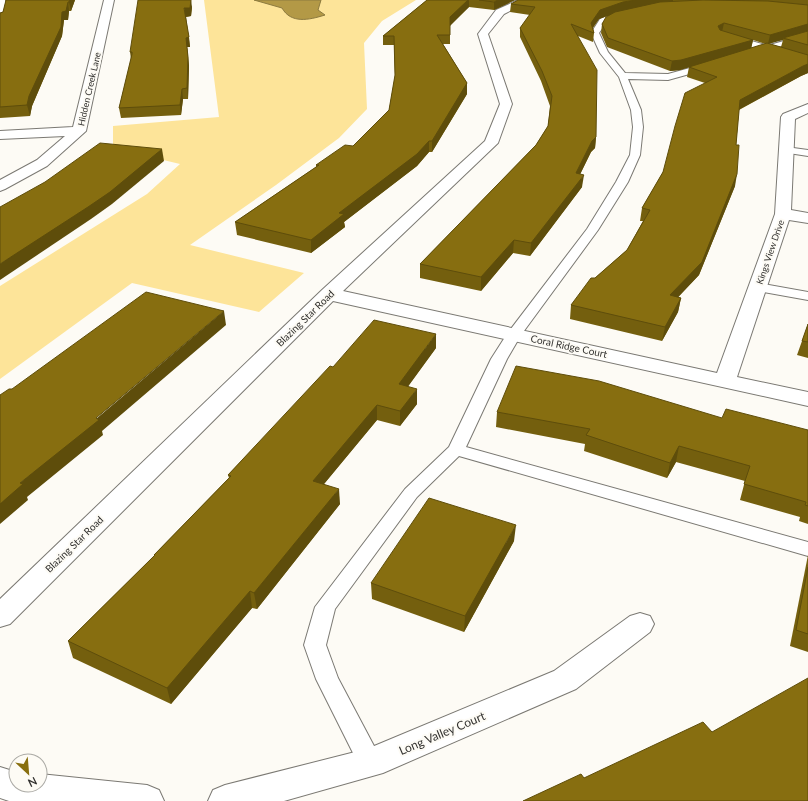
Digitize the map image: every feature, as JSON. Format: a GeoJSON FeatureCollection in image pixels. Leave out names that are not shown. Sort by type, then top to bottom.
{"type":"FeatureCollection","features":[{"type":"Feature","properties":{"kind":"street","name":"Hidden Creek Lane"},"geometry":{"type":"LineString","coordinates":[[0,186],[42,163],[79,130],[109,0]]}},
{"type":"Feature","properties":{"kind":"street","name":"Blazing Star Road"},"geometry":{"type":"LineString","coordinates":[[0,616],[329,294],[491,143],[506,104],[483,34],[500,12],[526,0]]}},
{"type":"Feature","properties":{"kind":"street"},"geometry":{"type":"LineString","coordinates":[[723,36],[808,61]]}},
{"type":"Feature","properties":{"kind":"street","name":"Kings View Drive"},"geometry":{"type":"LineString","coordinates":[[725,380],[783,214],[788,117],[808,108]]}},
{"type":"Feature","properties":{"kind":"street"},"geometry":{"type":"LineString","coordinates":[[0,135],[79,130]]}},
{"type":"Feature","properties":{"kind":"street"},"geometry":{"type":"LineString","coordinates":[[783,214],[808,218]]}},
{"type":"Feature","properties":{"kind":"street","name":"Coral Ridge Court"},"geometry":{"type":"LineString","coordinates":[[329,294],[808,399]]}},
{"type":"Feature","properties":{"kind":"street","name":"Long Valley Court"},"geometry":{"type":"LineString","coordinates":[[225,801],[371,764],[565,680],[640,624]]}},
{"type":"Feature","properties":{"kind":"street"},"geometry":{"type":"LineString","coordinates":[[0,782],[13,787],[143,801]]}},
{"type":"Feature","properties":{"kind":"lane"},"geometry":{"type":"LineString","coordinates":[[0,20],[3,4],[2,0]]}},
{"type":"Feature","properties":{"kind":"lane"},"geometry":{"type":"LineString","coordinates":[[371,764],[327,679],[315,645],[325,607],[410,493],[456,450],[499,359],[514,334],[592,230],[622,182],[635,155],[638,127],[636,110],[623,76],[604,52],[595,33],[603,21],[618,13],[631,10]]}},
{"type":"Feature","properties":{"kind":"lane"},"geometry":{"type":"LineString","coordinates":[[744,55],[808,36]]}},
{"type":"Feature","properties":{"kind":"lane"},"geometry":{"type":"LineString","coordinates":[[623,76],[668,77],[716,64]]}},
{"type":"Feature","properties":{"kind":"lane"},"geometry":{"type":"LineString","coordinates":[[786,150],[808,153]]}},
{"type":"Feature","properties":{"kind":"lane"},"geometry":{"type":"LineString","coordinates":[[758,287],[808,296]]}},
{"type":"Feature","properties":{"kind":"lane"},"geometry":{"type":"LineString","coordinates":[[456,450],[808,549]]}},
{"type":"Feature","properties":{"kind":"shaded area"},"geometry":{"type":"Polygon","coordinates":[[[204,0],[416,0],[382,21],[364,43],[367,109],[339,138],[276,185],[190,245],[304,273],[259,312],[132,283],[0,379],[0,286],[147,194],[180,164],[113,148],[113,126],[219,117],[204,0]]]}},
{"type":"Feature","properties":{"kind":"shaded area"},"geometry":{"type":"Polygon","coordinates":[[[254,0],[321,0],[318,10],[325,15],[307,19],[295,19],[290,17],[282,8],[254,0]]]}},
{"type":"Feature","properties":{"kind":"building"},"geometry":{"type":"Polygon","coordinates":[[[6,0],[70,0],[66,11],[62,12],[61,27],[29,96],[27,105],[0,107],[0,13],[3,12],[6,0]]]}},
{"type":"Feature","properties":{"kind":"building"},"geometry":{"type":"Polygon","coordinates":[[[138,0],[191,0],[190,8],[184,8],[189,37],[186,38],[188,57],[187,88],[182,89],[180,105],[119,108],[132,54],[132,52],[130,52],[138,0]]]}},
{"type":"Feature","properties":{"kind":"building"},"geometry":{"type":"Polygon","coordinates":[[[427,0],[468,0],[450,17],[450,35],[437,35],[467,83],[432,141],[429,141],[417,154],[339,213],[344,214],[311,240],[235,222],[319,165],[316,165],[345,145],[353,146],[389,110],[395,75],[394,36],[383,36],[427,0]]]}},
{"type":"Feature","properties":{"kind":"building"},"geometry":{"type":"Polygon","coordinates":[[[479,0],[498,0],[494,2],[479,0]]]}},
{"type":"Feature","properties":{"kind":"building"},"geometry":{"type":"Polygon","coordinates":[[[518,0],[636,0],[623,2],[600,10],[591,23],[594,33],[571,24],[597,70],[596,137],[592,141],[576,173],[584,175],[531,243],[514,240],[481,277],[420,264],[536,145],[548,126],[552,96],[542,71],[520,28],[535,7],[511,4],[518,0]]]}},
{"type":"Feature","properties":{"kind":"building"},"geometry":{"type":"Polygon","coordinates":[[[703,0],[768,1],[808,5],[808,24],[770,35],[724,23],[718,26],[720,30],[753,40],[681,60],[672,61],[608,38],[602,24],[606,17],[615,12],[660,2],[703,0]]]}},
{"type":"Feature","properties":{"kind":"building"},"geometry":{"type":"Polygon","coordinates":[[[808,31],[808,45],[783,38],[808,31]]]}},
{"type":"Feature","properties":{"kind":"building"},"geometry":{"type":"Polygon","coordinates":[[[767,43],[808,55],[808,64],[740,100],[736,145],[739,145],[737,174],[702,262],[670,295],[681,298],[665,327],[571,305],[591,278],[595,278],[627,250],[650,210],[642,208],[663,172],[685,93],[717,77],[689,67],[767,43]]]}},
{"type":"Feature","properties":{"kind":"building"},"geometry":{"type":"Polygon","coordinates":[[[100,143],[162,149],[110,192],[0,264],[0,207],[45,182],[100,143]]]}},
{"type":"Feature","properties":{"kind":"building"},"geometry":{"type":"Polygon","coordinates":[[[146,292],[224,311],[96,418],[99,420],[20,483],[23,484],[0,504],[0,395],[9,389],[12,389],[146,292]]]}},
{"type":"Feature","properties":{"kind":"building"},"geometry":{"type":"Polygon","coordinates":[[[374,320],[436,334],[399,384],[417,389],[400,411],[377,405],[313,481],[339,489],[254,593],[250,591],[167,688],[68,641],[155,555],[231,476],[228,475],[330,366],[333,367],[374,320]]]}},
{"type":"Feature","properties":{"kind":"building"},"geometry":{"type":"Polygon","coordinates":[[[808,324],[808,342],[802,341],[808,324]]]}},
{"type":"Feature","properties":{"kind":"building"},"geometry":{"type":"Polygon","coordinates":[[[516,366],[599,381],[722,418],[726,409],[808,430],[808,506],[805,505],[806,502],[744,484],[750,466],[679,446],[670,463],[586,435],[590,429],[497,412],[516,366]]]}},
{"type":"Feature","properties":{"kind":"building"},"geometry":{"type":"Polygon","coordinates":[[[429,498],[516,525],[465,616],[371,583],[429,498]]]}},
{"type":"Feature","properties":{"kind":"building"},"geometry":{"type":"Polygon","coordinates":[[[808,567],[808,634],[796,630],[808,567]]]}},
{"type":"Feature","properties":{"kind":"building"},"geometry":{"type":"Polygon","coordinates":[[[808,678],[808,801],[523,801],[581,774],[584,778],[703,722],[712,732],[808,678]]]}}]}
